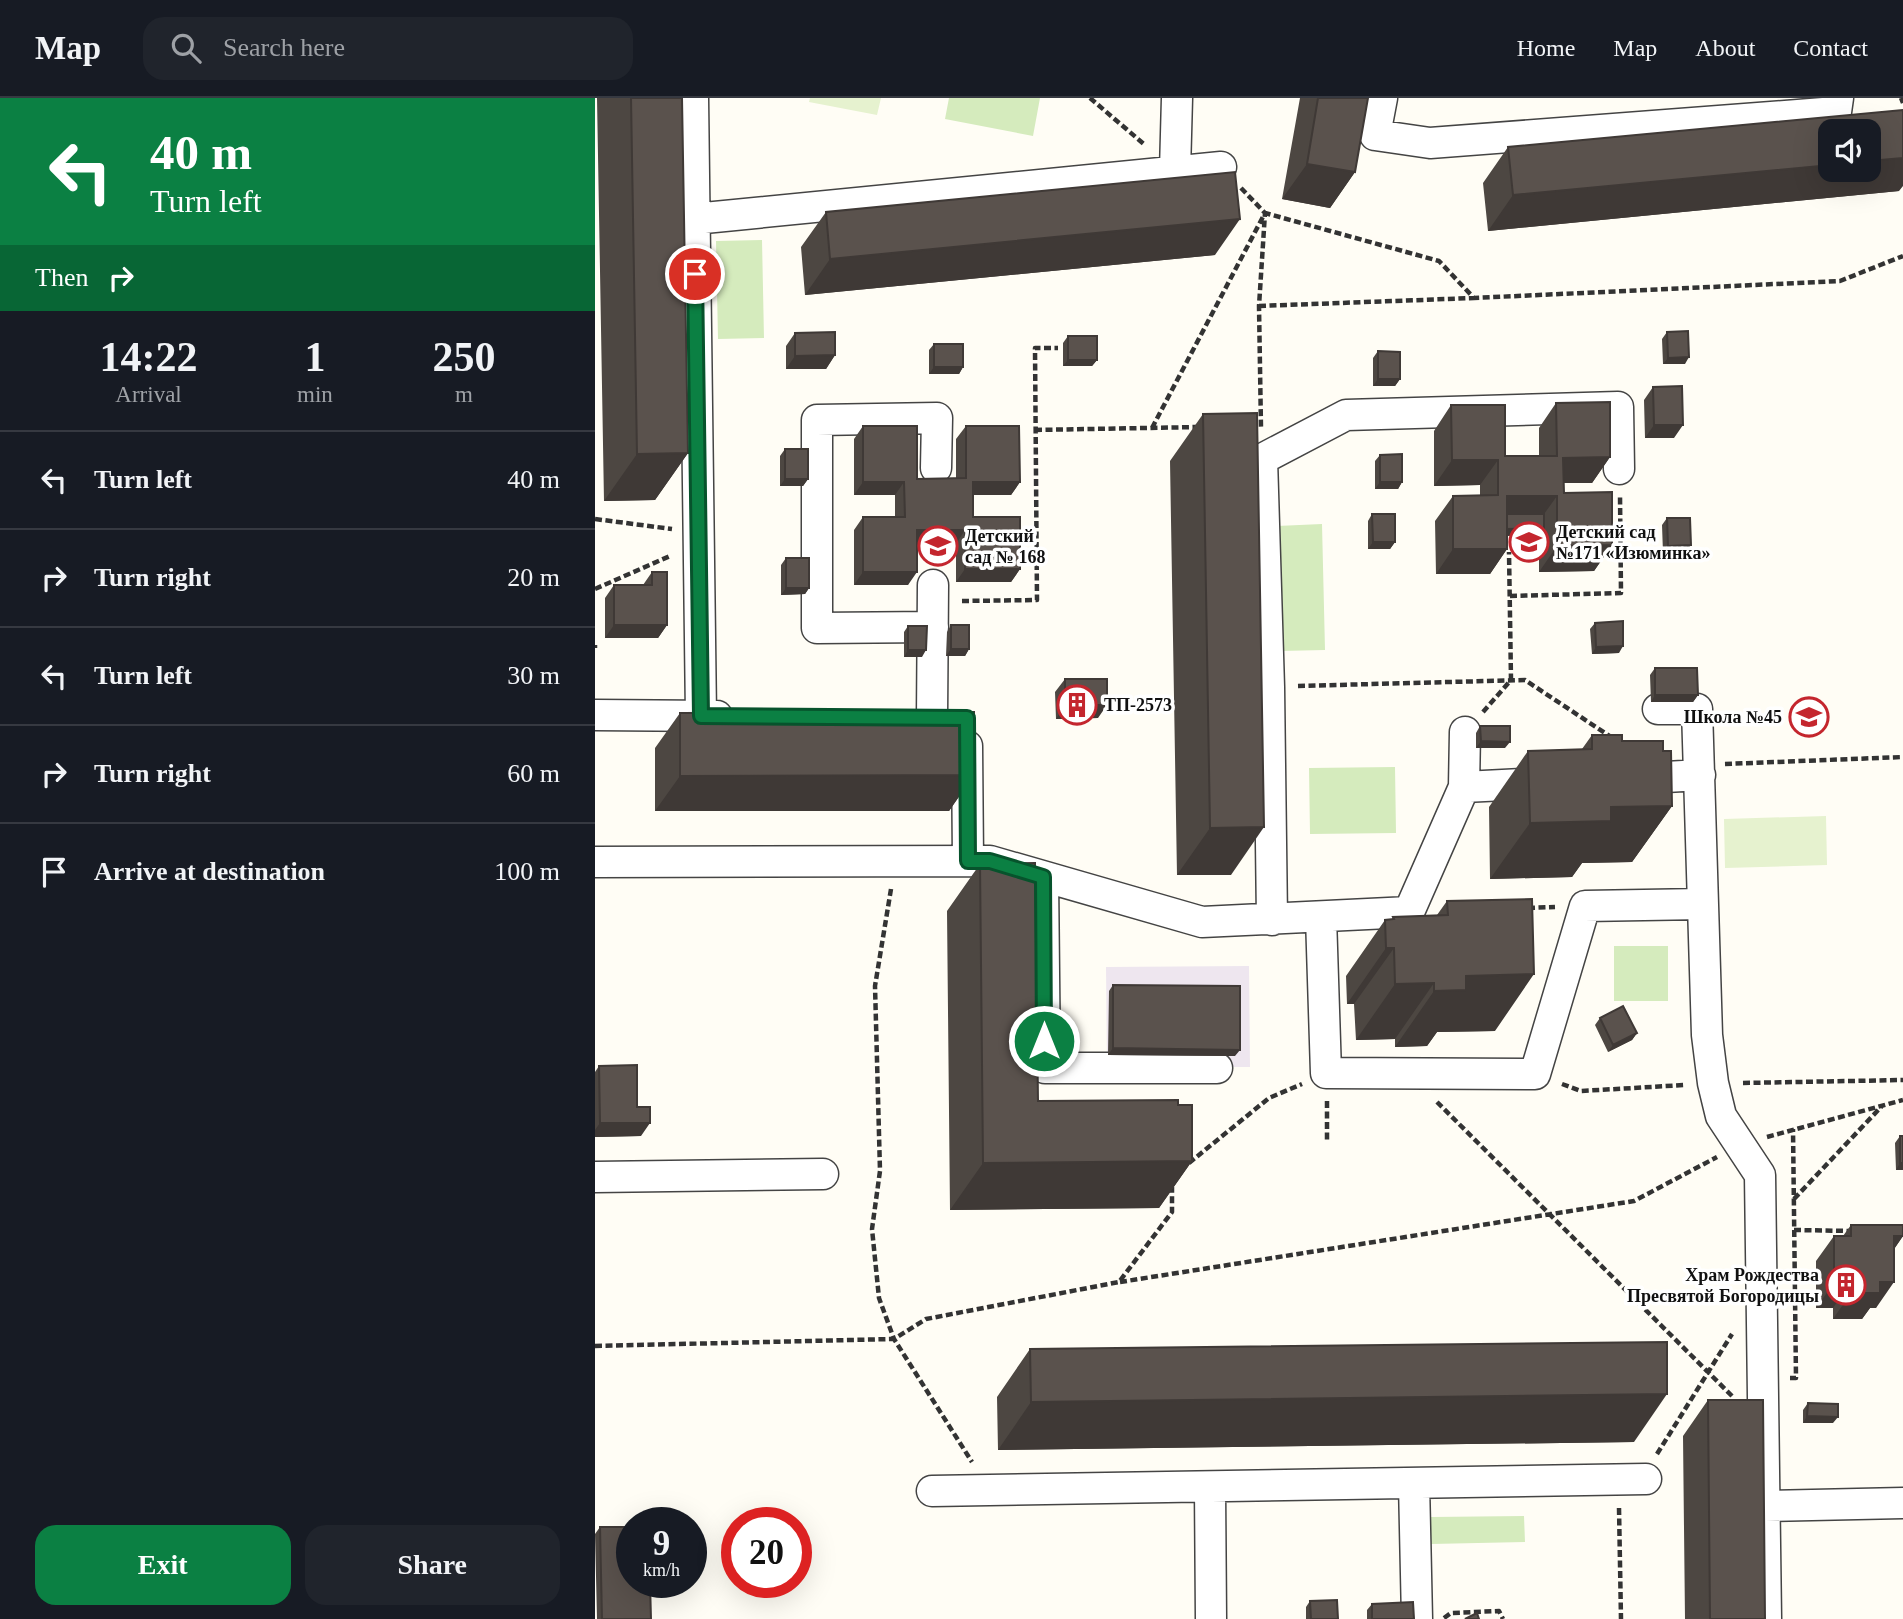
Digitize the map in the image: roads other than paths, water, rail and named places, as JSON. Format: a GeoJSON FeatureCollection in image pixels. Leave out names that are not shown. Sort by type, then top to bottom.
{"type":"FeatureCollection","features":[{"type":"Feature","properties":{"kind":"lane"},"geometry":{"type":"LineString","coordinates":[[692,98],[701,716]]}},
{"type":"Feature","properties":{"kind":"lane"},"geometry":{"type":"LineString","coordinates":[[1175,171],[1177,98]]}},
{"type":"Feature","properties":{"kind":"lane"},"geometry":{"type":"LineString","coordinates":[[1382,98],[1375,135],[1430,144],[1836,113],[1838,98]]}},
{"type":"Feature","properties":{"kind":"lane"},"geometry":{"type":"LineString","coordinates":[[694,219],[1221,167]]}},
{"type":"Feature","properties":{"kind":"lane"},"geometry":{"type":"LineString","coordinates":[[1272,920],[1262,459],[1346,415],[1618,407],[1619,469]]}},
{"type":"Feature","properties":{"kind":"lane"},"geometry":{"type":"LineString","coordinates":[[936,468],[937,418],[817,420],[817,628],[933,605],[940,718],[968,861]]}},
{"type":"Feature","properties":{"kind":"lane"},"geometry":{"type":"LineString","coordinates":[[1658,709],[1697,709],[1707,1035],[1713,1083],[1721,1116],[1760,1175],[1766,1619]]}},
{"type":"Feature","properties":{"kind":"lane"},"geometry":{"type":"LineString","coordinates":[[595,715],[742,716]]}},
{"type":"Feature","properties":{"kind":"lane"},"geometry":{"type":"LineString","coordinates":[[595,862],[990,861],[1202,922],[1409,912],[1464,787],[1465,732]]}},
{"type":"Feature","properties":{"kind":"lane"},"geometry":{"type":"LineString","coordinates":[[1464,787],[1588,781],[1699,770]]}},
{"type":"Feature","properties":{"kind":"lane"},"geometry":{"type":"LineString","coordinates":[[1043,877],[1045,1068],[1217,1068]]}},
{"type":"Feature","properties":{"kind":"lane"},"geometry":{"type":"LineString","coordinates":[[1321,917],[1326,1073],[1535,1074],[1585,906],[1702,904]]}},
{"type":"Feature","properties":{"kind":"lane"},"geometry":{"type":"LineString","coordinates":[[595,1177],[823,1174]]}},
{"type":"Feature","properties":{"kind":"lane"},"geometry":{"type":"LineString","coordinates":[[932,1491],[1414,1483],[1640,1472]]}},
{"type":"Feature","properties":{"kind":"lane"},"geometry":{"type":"LineString","coordinates":[[1414,1483],[1417,1619]]}},
{"type":"Feature","properties":{"kind":"lane"},"geometry":{"type":"LineString","coordinates":[[1210,1488],[1211,1619]]}},
{"type":"Feature","properties":{"kind":"lane"},"geometry":{"type":"LineString","coordinates":[[1765,1506],[1903,1503]]}},
{"type":"Feature","properties":{"kind":"place","name":"Детский сад №171 «Изюминка»"},"geometry":{"type":"Point","coordinates":[1529,542]}},
{"type":"Feature","properties":{"kind":"place","name":"Детский сад № 168"},"geometry":{"type":"Point","coordinates":[938,546]}},
{"type":"Feature","properties":{"kind":"place","name":"ТП-2573"},"geometry":{"type":"Point","coordinates":[1077,705]}},
{"type":"Feature","properties":{"kind":"place","name":"Школа №45"},"geometry":{"type":"Point","coordinates":[1809,717]}},
{"type":"Feature","properties":{"kind":"place","name":"Храм Рождества Пресвятой Богородицы"},"geometry":{"type":"Point","coordinates":[1846,1285]}}]}
